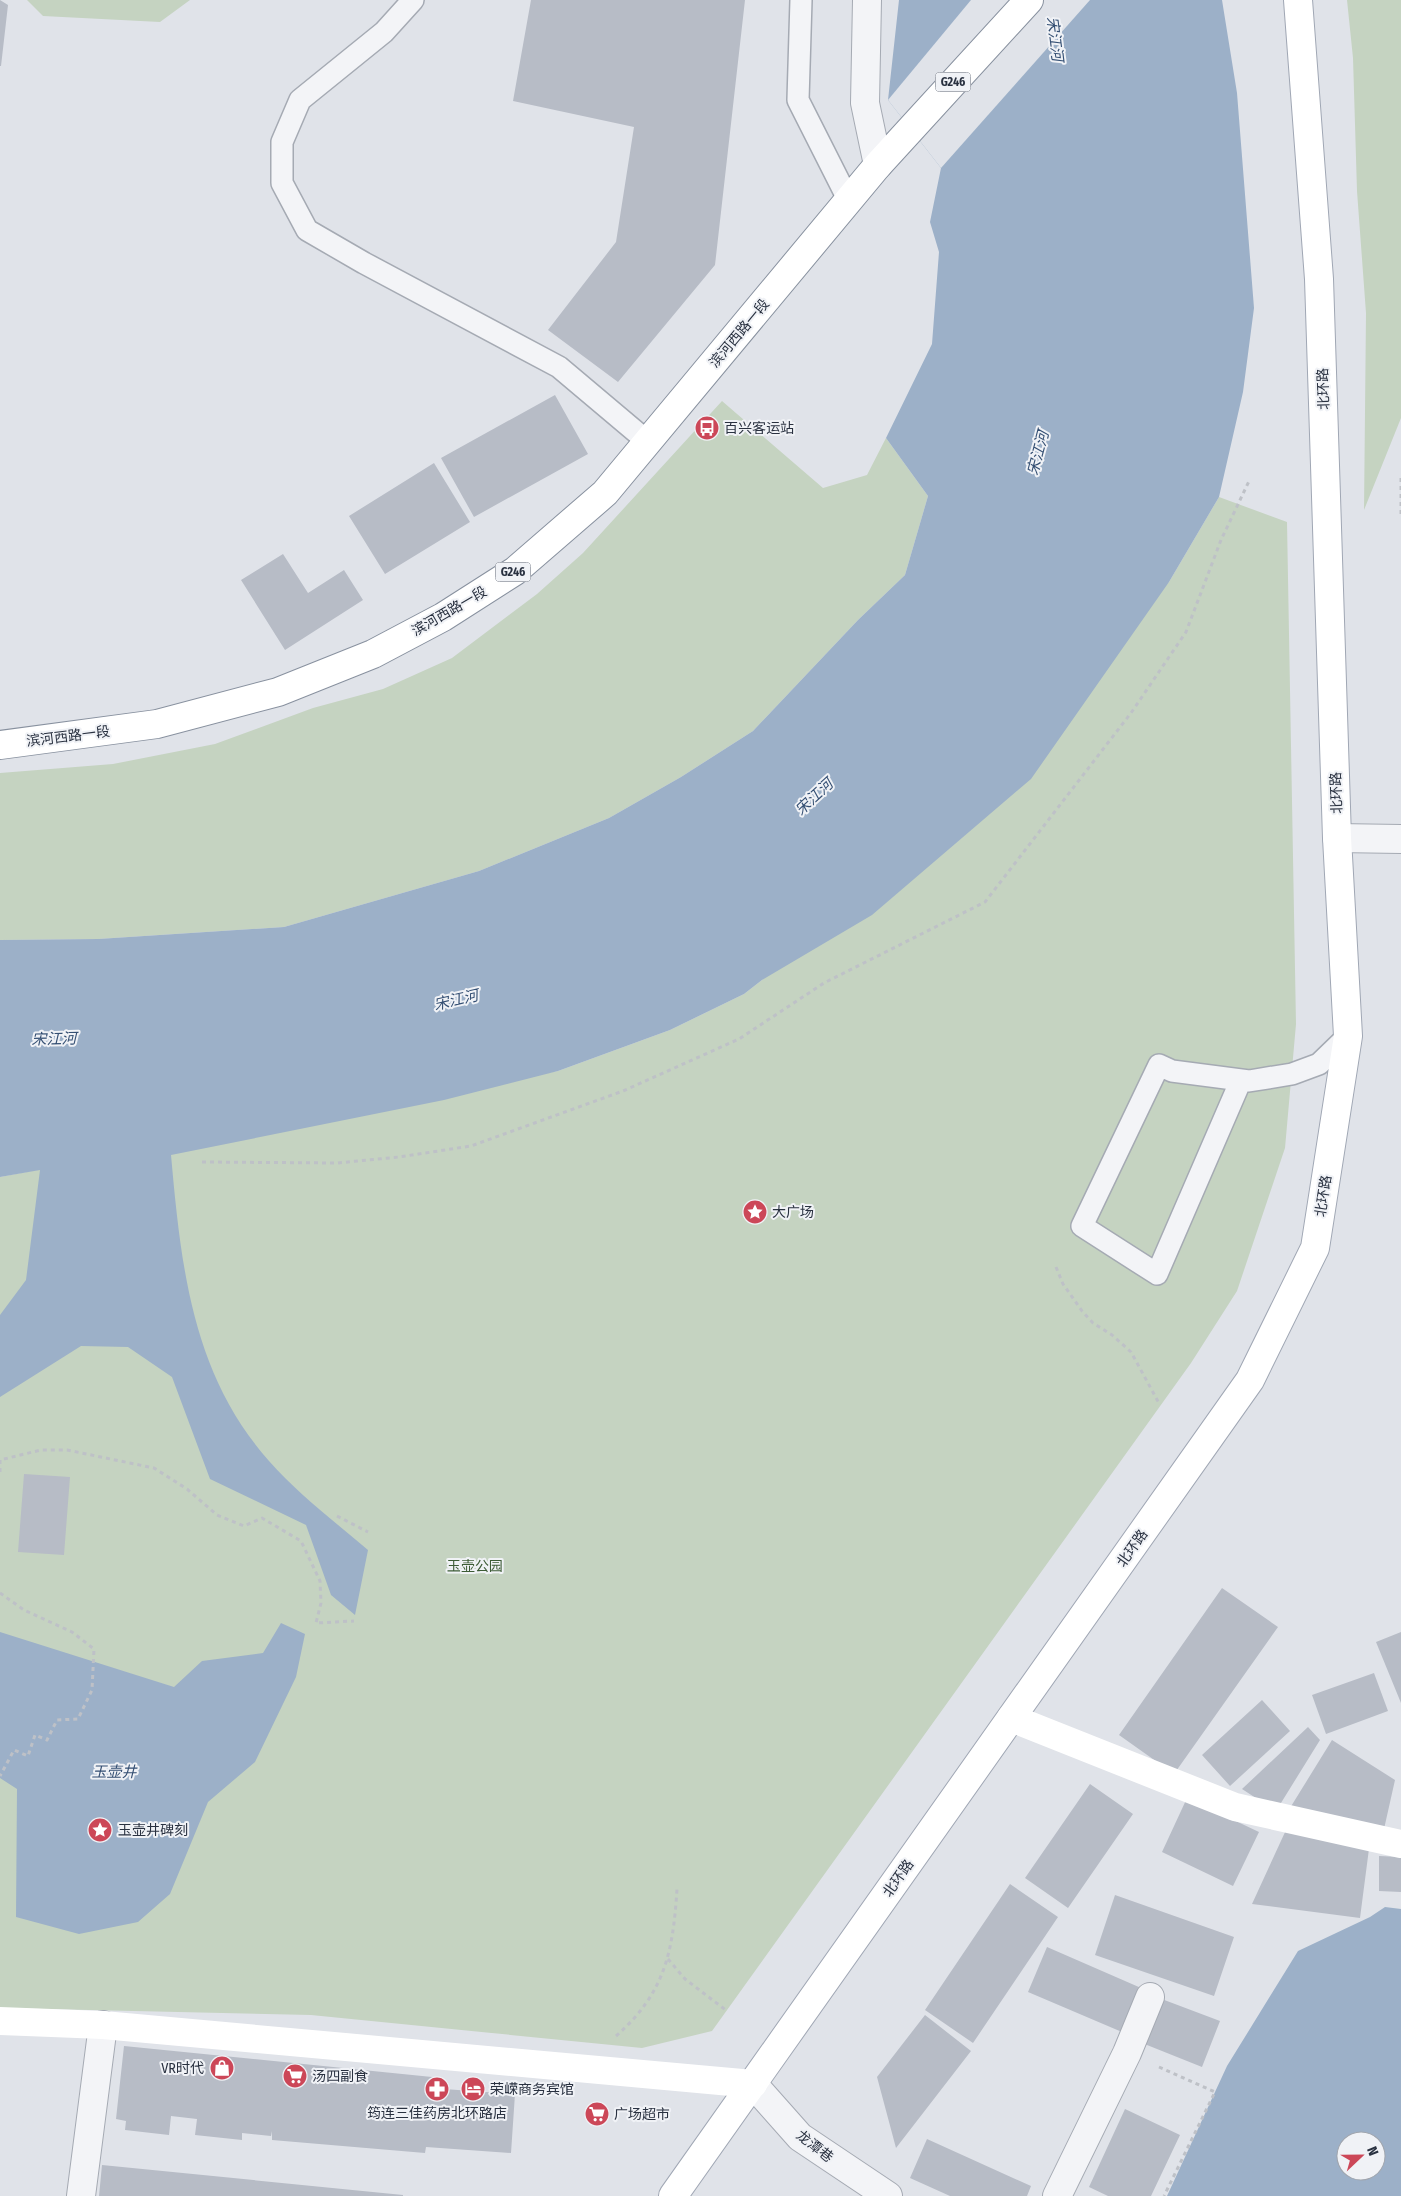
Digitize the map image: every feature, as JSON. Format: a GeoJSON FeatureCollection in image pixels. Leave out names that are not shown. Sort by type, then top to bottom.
{"type":"FeatureCollection","features":[{"type":"Feature","properties":{"kind":"main road","name":"G246"},"geometry":{"type":"LineString","coordinates":[[878,165],[1028,0]]}},
{"type":"Feature","properties":{"kind":"main road","name":"北环路"},"geometry":{"type":"LineString","coordinates":[[673,2196],[1250,1380],[1315,1248],[1348,1036],[1337,838],[1319,279],[1298,0]]}},
{"type":"Feature","properties":{"kind":"main road","name":"滨河西路一段"},"geometry":{"type":"LineString","coordinates":[[0,745],[157,724],[278,692],[373,654],[443,617],[516,571],[605,492],[878,165]]}},
{"type":"Feature","properties":{"kind":"main road"},"geometry":{"type":"LineString","coordinates":[[1011,1718],[1235,1807],[1401,1844]]}},
{"type":"Feature","properties":{"kind":"main road"},"geometry":{"type":"LineString","coordinates":[[0,2020],[103,2025],[752,2084]]}},
{"type":"Feature","properties":{"kind":"street"},"geometry":{"type":"LineString","coordinates":[[867,0],[865,103],[878,165]]}},
{"type":"Feature","properties":{"kind":"street"},"geometry":{"type":"LineString","coordinates":[[1337,838],[1401,838]]}},
{"type":"Feature","properties":{"kind":"street"},"geometry":{"type":"LineString","coordinates":[[1057,2196],[1127,2053],[1150,1997]]}},
{"type":"Feature","properties":{"kind":"street"},"geometry":{"type":"LineString","coordinates":[[81,2196],[103,2025]]}},
{"type":"Feature","properties":{"kind":"street","name":"龙潭巷"},"geometry":{"type":"LineString","coordinates":[[752,2084],[800,2137],[888,2196]]}},
{"type":"Feature","properties":{"kind":"lane"},"geometry":{"type":"LineString","coordinates":[[413,0],[384,32],[300,100],[282,142],[282,184],[307,230],[364,263],[559,367],[648,442]]}},
{"type":"Feature","properties":{"kind":"lane"},"geometry":{"type":"LineString","coordinates":[[801,0],[798,100],[849,201]]}},
{"type":"Feature","properties":{"kind":"lane"},"geometry":{"type":"LineString","coordinates":[[1240,1080],[1157,1274],[1082,1226],[1159,1065],[1172,1071],[1195,1072],[1249,1081],[1292,1074],[1319,1064],[1348,1036]]}},
{"type":"Feature","properties":{"kind":"path"},"geometry":{"type":"LineString","coordinates":[[202,1162],[337,1163],[399,1157],[471,1146],[622,1091],[739,1039],[824,983],[985,902],[1131,713],[1186,632],[1221,540],[1250,478]]}},
{"type":"Feature","properties":{"kind":"path"},"geometry":{"type":"LineString","coordinates":[[1401,478],[1401,514]]}},
{"type":"Feature","properties":{"kind":"path"},"geometry":{"type":"LineString","coordinates":[[1056,1267],[1063,1284],[1082,1311],[1093,1323],[1112,1335],[1131,1352],[1160,1405]]}},
{"type":"Feature","properties":{"kind":"path"},"geometry":{"type":"LineString","coordinates":[[0,1472],[0,1460],[41,1450],[67,1450],[154,1468],[187,1490],[217,1515],[244,1526],[262,1518],[301,1541],[320,1581],[321,1602],[316,1623],[354,1621]]}},
{"type":"Feature","properties":{"kind":"path"},"geometry":{"type":"LineString","coordinates":[[337,1516],[368,1532]]}},
{"type":"Feature","properties":{"kind":"path"},"geometry":{"type":"LineString","coordinates":[[0,1593],[24,1610],[72,1632],[94,1649],[92,1690],[78,1719],[57,1720],[47,1740],[35,1735],[28,1756],[14,1750],[0,1776]]}},
{"type":"Feature","properties":{"kind":"path"},"geometry":{"type":"LineString","coordinates":[[612,2039],[636,2018],[654,1993],[668,1959],[677,1889]]}},
{"type":"Feature","properties":{"kind":"path"},"geometry":{"type":"LineString","coordinates":[[668,1959],[685,1979],[727,2011]]}},
{"type":"Feature","properties":{"kind":"path"},"geometry":{"type":"LineString","coordinates":[[1127,2053],[1215,2092],[1164,2196]]}},
{"type":"Feature","properties":{"kind":"green space"},"geometry":{"type":"Polygon","coordinates":[[[27,0],[190,0],[160,22],[43,16],[27,0]]]}},
{"type":"Feature","properties":{"kind":"green space"},"geometry":{"type":"Polygon","coordinates":[[[1347,0],[1401,0],[1401,418],[1364,510],[1366,313],[1357,191],[1353,58],[1347,0]]]}},
{"type":"Feature","properties":{"kind":"green space"},"geometry":{"type":"Polygon","coordinates":[[[722,401],[823,488],[867,475],[886,438],[928,496],[905,575],[858,620],[753,731],[681,777],[609,818],[479,871],[284,927],[98,939],[0,940],[0,773],[113,764],[215,744],[313,708],[383,689],[452,658],[537,594],[583,553],[722,401]]]}},
{"type":"Feature","properties":{"kind":"green space","name":"玉壶公园"},"geometry":{"type":"Polygon","coordinates":[[[1219,497],[1287,522],[1296,1024],[1285,1148],[1237,1291],[1191,1363],[712,2031],[642,2048],[311,2015],[0,2008],[0,1177],[558,1071],[670,1030],[744,994],[762,980],[1169,582],[1219,497]]]}},
{"type":"Feature","properties":{"kind":"water","name":"宋江河"},"geometry":{"type":"Polygon","coordinates":[[[899,0],[1222,0],[1237,93],[1254,308],[1243,392],[1219,497],[1169,582],[1031,779],[872,915],[762,980],[744,994],[670,1030],[558,1071],[444,1100],[171,1155],[186,1278],[195,1317],[207,1355],[223,1392],[243,1427],[269,1461],[304,1496],[368,1550],[355,1615],[331,1595],[306,1525],[210,1479],[172,1377],[128,1347],[81,1346],[0,1397],[0,1315],[26,1280],[40,1170],[0,1177],[0,940],[98,939],[284,927],[479,871],[609,818],[681,777],[753,731],[858,620],[905,575],[928,496],[886,438],[932,344],[939,252],[930,222],[941,168],[888,100],[899,0]]]}},
{"type":"Feature","properties":{"kind":"water","name":"玉壶井"},"geometry":{"type":"Polygon","coordinates":[[[281,1623],[305,1634],[296,1677],[255,1762],[208,1802],[170,1894],[138,1922],[79,1934],[16,1917],[17,1789],[0,1778],[0,1632],[174,1687],[202,1661],[263,1653],[281,1623]]]}},
{"type":"Feature","properties":{"kind":"water"},"geometry":{"type":"Polygon","coordinates":[[[1385,1907],[1401,1909],[1401,2196],[1167,2196],[1227,2066],[1298,1951],[1370,1917],[1385,1907]]]}},
{"type":"Feature","properties":{"kind":"pier"},"geometry":{"type":"Polygon","coordinates":[[[971,0],[1090,0],[941,168],[888,100],[971,0]]]}},
{"type":"Feature","properties":{"kind":"building"},"geometry":{"type":"Polygon","coordinates":[[[0,0],[8,5],[1,66],[0,66],[0,0]]]}},
{"type":"Feature","properties":{"kind":"building"},"geometry":{"type":"Polygon","coordinates":[[[531,0],[745,0],[715,265],[618,382],[548,330],[616,242],[634,127],[513,101],[531,0]]]}},
{"type":"Feature","properties":{"kind":"building"},"geometry":{"type":"Polygon","coordinates":[[[555,395],[588,454],[474,517],[441,458],[555,395]]]}},
{"type":"Feature","properties":{"kind":"building"},"geometry":{"type":"Polygon","coordinates":[[[434,463],[470,522],[385,574],[349,516],[434,463]]]}},
{"type":"Feature","properties":{"kind":"building"},"geometry":{"type":"Polygon","coordinates":[[[283,554],[308,593],[344,570],[363,600],[285,650],[241,580],[283,554]]]}},
{"type":"Feature","properties":{"kind":"building"},"geometry":{"type":"Polygon","coordinates":[[[24,1474],[70,1477],[64,1555],[18,1552],[24,1474]]]}},
{"type":"Feature","properties":{"kind":"building"},"geometry":{"type":"Polygon","coordinates":[[[1222,1588],[1278,1627],[1174,1774],[1119,1735],[1222,1588]]]}},
{"type":"Feature","properties":{"kind":"building"},"geometry":{"type":"Polygon","coordinates":[[[1401,1632],[1401,1703],[1376,1642],[1401,1632]]]}},
{"type":"Feature","properties":{"kind":"building"},"geometry":{"type":"Polygon","coordinates":[[[1374,1673],[1388,1711],[1326,1734],[1312,1695],[1374,1673]]]}},
{"type":"Feature","properties":{"kind":"building"},"geometry":{"type":"Polygon","coordinates":[[[1262,1700],[1290,1731],[1230,1786],[1202,1755],[1262,1700]]]}},
{"type":"Feature","properties":{"kind":"building"},"geometry":{"type":"Polygon","coordinates":[[[1308,1727],[1320,1740],[1276,1811],[1242,1789],[1308,1727]]]}},
{"type":"Feature","properties":{"kind":"building"},"geometry":{"type":"Polygon","coordinates":[[[1332,1740],[1395,1780],[1384,1829],[1290,1808],[1332,1740]]]}},
{"type":"Feature","properties":{"kind":"building"},"geometry":{"type":"Polygon","coordinates":[[[1090,1784],[1133,1814],[1068,1908],[1025,1878],[1090,1784]]]}},
{"type":"Feature","properties":{"kind":"building"},"geometry":{"type":"Polygon","coordinates":[[[1187,1798],[1259,1832],[1233,1886],[1162,1852],[1187,1798]]]}},
{"type":"Feature","properties":{"kind":"building"},"geometry":{"type":"Polygon","coordinates":[[[1286,1830],[1370,1841],[1360,1918],[1252,1904],[1286,1830]]]}},
{"type":"Feature","properties":{"kind":"building"},"geometry":{"type":"Polygon","coordinates":[[[1379,1856],[1401,1857],[1401,1892],[1379,1891],[1379,1856]]]}},
{"type":"Feature","properties":{"kind":"building"},"geometry":{"type":"Polygon","coordinates":[[[1010,1884],[1058,1917],[973,2043],[925,2010],[1010,1884]]]}},
{"type":"Feature","properties":{"kind":"building"},"geometry":{"type":"Polygon","coordinates":[[[1115,1895],[1234,1937],[1214,1996],[1095,1955],[1115,1895]]]}},
{"type":"Feature","properties":{"kind":"building"},"geometry":{"type":"Polygon","coordinates":[[[1047,1947],[1148,1991],[1129,2035],[1028,1992],[1047,1947]]]}},
{"type":"Feature","properties":{"kind":"building"},"geometry":{"type":"Polygon","coordinates":[[[1159,1998],[1220,2021],[1202,2067],[1142,2043],[1159,1998]]]}},
{"type":"Feature","properties":{"kind":"building"},"geometry":{"type":"Polygon","coordinates":[[[925,2015],[971,2051],[896,2148],[877,2077],[925,2015]]]}},
{"type":"Feature","properties":{"kind":"building"},"geometry":{"type":"Polygon","coordinates":[[[124,2046],[432,2077],[430,2088],[515,2094],[511,2153],[426,2147],[425,2153],[272,2140],[272,2131],[271,2136],[242,2133],[242,2140],[195,2135],[197,2119],[171,2116],[169,2135],[125,2130],[126,2121],[116,2119],[124,2046]]]}},
{"type":"Feature","properties":{"kind":"building"},"geometry":{"type":"Polygon","coordinates":[[[1125,2109],[1180,2135],[1151,2196],[1108,2196],[1089,2187],[1125,2109]]]}},
{"type":"Feature","properties":{"kind":"building"},"geometry":{"type":"Polygon","coordinates":[[[927,2139],[1031,2186],[1027,2196],[950,2196],[910,2178],[927,2139]]]}},
{"type":"Feature","properties":{"kind":"building"},"geometry":{"type":"Polygon","coordinates":[[[102,2165],[403,2195],[403,2196],[99,2196],[102,2165]]]}},
{"type":"Feature","properties":{"kind":"place","name":"百兴客运站"},"geometry":{"type":"Point","coordinates":[707,428]}},
{"type":"Feature","properties":{"kind":"place","name":"大广场"},"geometry":{"type":"Point","coordinates":[755,1212]}},
{"type":"Feature","properties":{"kind":"place","name":"玉壶井碑刻"},"geometry":{"type":"Point","coordinates":[100,1830]}},
{"type":"Feature","properties":{"kind":"place","name":"VR时代"},"geometry":{"type":"Point","coordinates":[222,2068]}},
{"type":"Feature","properties":{"kind":"place","name":"汤四副食"},"geometry":{"type":"Point","coordinates":[295,2076]}},
{"type":"Feature","properties":{"kind":"place","name":"筠连三佳药房北环路店"},"geometry":{"type":"Point","coordinates":[437,2089]}},
{"type":"Feature","properties":{"kind":"place","name":"荣嵘商务宾馆"},"geometry":{"type":"Point","coordinates":[473,2089]}},
{"type":"Feature","properties":{"kind":"place","name":"广场超市"},"geometry":{"type":"Point","coordinates":[597,2114]}}]}
